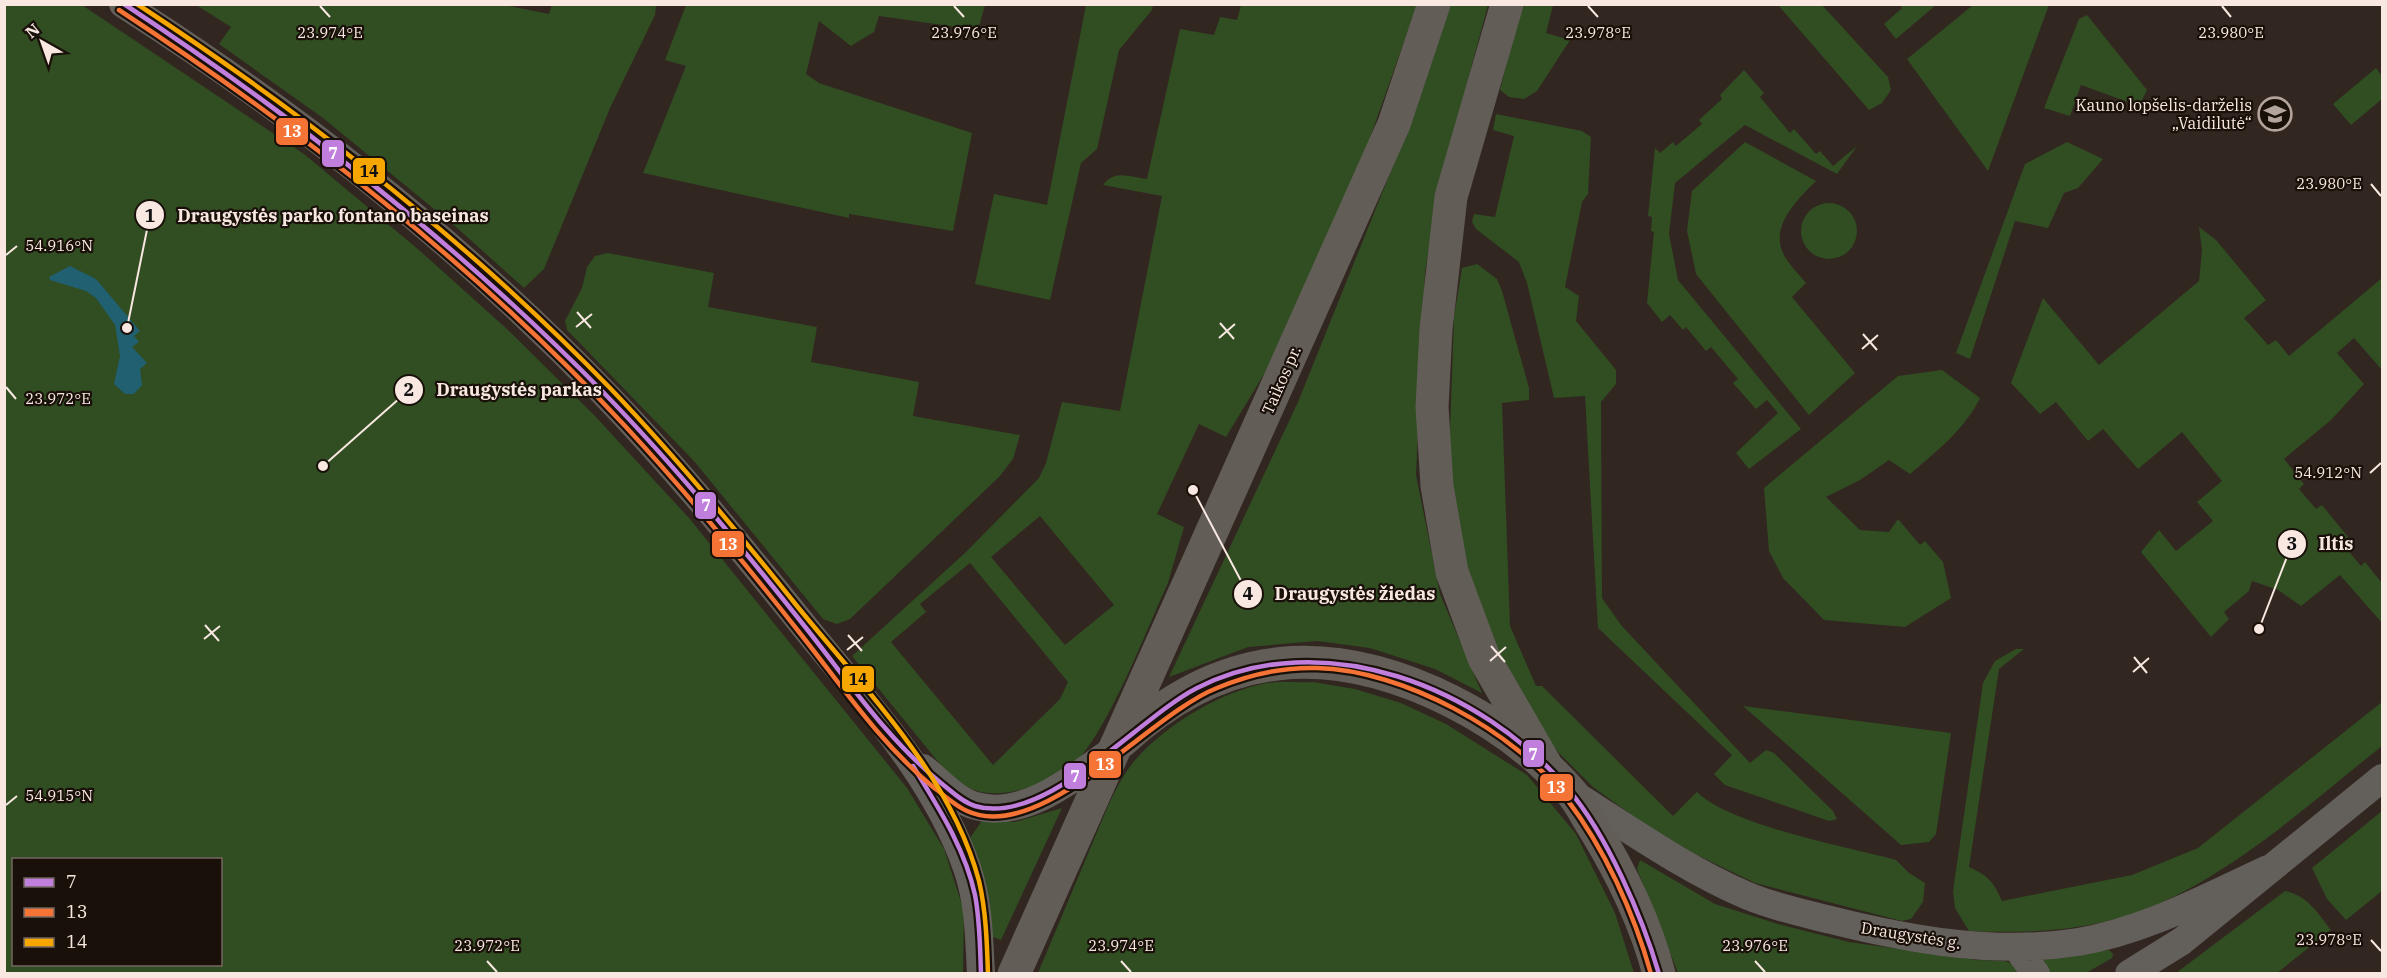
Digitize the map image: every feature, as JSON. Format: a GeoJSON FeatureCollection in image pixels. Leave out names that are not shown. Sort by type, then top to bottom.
{"type":"FeatureCollection","features":[{"type":"Feature","properties":{"kind":"main road"},"geometry":{"type":"LineString","coordinates":[[123,4],[220,68],[340,158],[470,264],[604,393],[702,502],[903,751],[944,816],[967,866],[974,892],[981,974]]}},
{"type":"Feature","properties":{"kind":"main road","name":"Taikos pr."},"geometry":{"type":"LineString","coordinates":[[1014,974],[1389,134],[1434,4]]}},
{"type":"Feature","properties":{"kind":"main road"},"geometry":{"type":"LineString","coordinates":[[1507,4],[1452,197],[1436,329],[1432,407],[1440,508],[1452,572],[1484,658],[1546,767]]}},
{"type":"Feature","properties":{"kind":"main road"},"geometry":{"type":"LineString","coordinates":[[903,751],[955,795],[976,806],[995,807],[1028,802],[1046,795],[1113,750],[1164,706],[1198,688],[1239,671],[1289,662],[1337,662],[1386,674],[1424,687],[1467,709],[1504,733],[1546,767],[1572,793],[1614,861],[1632,898],[1659,974]]}},
{"type":"Feature","properties":{"kind":"main road","name":"Draugystės g."},"geometry":{"type":"LineString","coordinates":[[2129,974],[2182,941],[2382,778]]}},
{"type":"Feature","properties":{"kind":"main road","name":"Draugystės g."},"geometry":{"type":"LineString","coordinates":[[1572,793],[1676,860],[1749,897],[1797,912],[1898,935],[1978,946],[2017,948],[2078,942],[2122,931],[2167,915],[2268,869]]}},
{"type":"Feature","properties":{"kind":"main road"},"geometry":{"type":"LineString","coordinates":[[2017,948],[2036,974]]}},
{"type":"Feature","properties":{"kind":"green space"},"geometry":{"type":"Polygon","coordinates":[[[499,4],[549,14],[552,5],[656,5],[655,15],[610,108],[544,269],[524,288],[456,227],[323,118],[219,44],[231,27],[196,5],[499,4]]]}},
{"type":"Feature","properties":{"kind":"green space"},"geometry":{"type":"Polygon","coordinates":[[[5,5],[82,5],[304,154],[419,250],[507,329],[594,415],[689,518],[907,788],[944,849],[964,911],[963,973],[5,974],[5,5]]]}},
{"type":"Feature","properties":{"kind":"green space"},"geometry":{"type":"Polygon","coordinates":[[[686,5],[985,5],[978,30],[879,16],[874,32],[851,46],[819,21],[806,74],[819,83],[972,133],[953,231],[849,214],[849,218],[643,173],[686,66],[665,60],[686,5]]]}},
{"type":"Feature","properties":{"kind":"green space"},"geometry":{"type":"Polygon","coordinates":[[[1086,5],[1153,5],[1152,10],[1119,50],[1097,149],[1081,163],[1050,300],[975,284],[994,194],[1047,205],[1086,5]]]}},
{"type":"Feature","properties":{"kind":"green space"},"geometry":{"type":"Polygon","coordinates":[[[1241,5],[1417,5],[1365,152],[1281,346],[1226,437],[1199,424],[1157,514],[1184,527],[1168,583],[1109,712],[1080,758],[1060,775],[1025,789],[1010,792],[977,791],[962,785],[948,774],[852,656],[966,552],[1039,478],[1046,463],[1062,402],[1120,411],[1162,196],[1103,185],[1118,176],[1147,179],[1180,29],[1214,35],[1220,17],[1237,20],[1241,5]],[[1040,516],[991,557],[1065,645],[1114,605],[1040,516]],[[970,563],[920,604],[926,612],[891,642],[993,765],[1060,699],[1068,682],[970,563]]]}},
{"type":"Feature","properties":{"kind":"green space"},"geometry":{"type":"Polygon","coordinates":[[[1446,5],[1488,5],[1437,195],[1425,273],[1416,475],[1440,594],[1482,693],[1435,669],[1370,648],[1317,641],[1248,647],[1169,677],[1298,402],[1401,146],[1446,5]]]}},
{"type":"Feature","properties":{"kind":"green space"},"geometry":{"type":"Polygon","coordinates":[[[1521,5],[1553,5],[1546,33],[1570,40],[1537,91],[1524,99],[1509,97],[1500,90],[1521,5]]]}},
{"type":"Feature","properties":{"kind":"green space"},"geometry":{"type":"Polygon","coordinates":[[[1778,5],[1822,5],[1888,77],[1891,90],[1882,103],[1869,110],[1778,5]]]}},
{"type":"Feature","properties":{"kind":"green space"},"geometry":{"type":"Polygon","coordinates":[[[1900,5],[1936,5],[1896,39],[1884,24],[1902,8],[1900,5]]]}},
{"type":"Feature","properties":{"kind":"green space"},"geometry":{"type":"Polygon","coordinates":[[[1973,5],[2049,5],[1988,171],[1907,59],[1973,5]]]}},
{"type":"Feature","properties":{"kind":"green space"},"geometry":{"type":"Polygon","coordinates":[[[2087,15],[2147,90],[2139,106],[2081,85],[2070,116],[2044,108],[2079,19],[2087,15]]]}},
{"type":"Feature","properties":{"kind":"green space"},"geometry":{"type":"Polygon","coordinates":[[[2376,68],[2382,76],[2382,99],[2351,125],[2333,104],[2376,68]]]}},
{"type":"Feature","properties":{"kind":"green space"},"geometry":{"type":"Polygon","coordinates":[[[1744,70],[1764,93],[1760,97],[1790,133],[1794,129],[1816,154],[1820,151],[1833,166],[1857,146],[1837,174],[1745,125],[1675,183],[1669,234],[1678,280],[1801,429],[1749,469],[1736,453],[1778,413],[1767,400],[1756,409],[1733,383],[1738,379],[1711,347],[1706,351],[1686,327],[1683,330],[1670,315],[1662,322],[1647,303],[1654,232],[1651,231],[1652,217],[1648,216],[1655,148],[1660,153],[1673,142],[1676,146],[1702,124],[1699,120],[1722,99],[1720,95],[1744,70]]]}},
{"type":"Feature","properties":{"kind":"green space"},"geometry":{"type":"Polygon","coordinates":[[[1496,114],[1582,131],[1591,137],[1588,194],[1582,202],[1565,287],[1579,296],[1576,321],[1616,370],[1616,384],[1601,402],[1602,598],[1621,625],[1750,763],[1766,750],[1774,753],[1833,811],[1837,819],[1829,821],[1725,785],[1714,774],[1732,755],[1598,628],[1585,396],[1554,398],[1527,283],[1519,262],[1476,229],[1472,222],[1474,214],[1495,217],[1514,136],[1493,130],[1496,114]]]}},
{"type":"Feature","properties":{"kind":"green space"},"geometry":{"type":"Polygon","coordinates":[[[1745,142],[1816,181],[1788,213],[1780,232],[1780,243],[1785,257],[1806,283],[1792,297],[1855,373],[1809,415],[1696,274],[1687,231],[1692,191],[1745,142]]]}},
{"type":"Feature","properties":{"kind":"green space"},"geometry":{"type":"Polygon","coordinates":[[[2067,142],[2103,159],[2078,188],[2064,193],[2048,228],[2015,221],[1970,359],[1956,353],[2025,164],[2067,142]]]}},
{"type":"Feature","properties":{"kind":"green space"},"geometry":{"type":"Polygon","coordinates":[[[1829,203],[1840,205],[1849,211],[1855,220],[1857,231],[1855,242],[1849,251],[1840,257],[1829,259],[1818,257],[1809,251],[1803,242],[1801,231],[1803,220],[1809,211],[1818,205],[1829,203]]]}},
{"type":"Feature","properties":{"kind":"green space"},"geometry":{"type":"Polygon","coordinates":[[[2199,227],[2216,240],[2266,300],[2244,318],[2268,345],[2276,340],[2289,356],[2382,278],[2382,370],[2354,338],[2337,353],[2364,384],[2331,420],[2284,459],[2304,484],[2299,489],[2316,509],[2322,505],[2352,542],[2345,547],[2361,566],[2365,562],[2382,583],[2382,623],[2340,575],[2301,606],[2278,590],[2252,581],[2249,591],[2224,612],[2229,619],[2211,637],[2141,552],[2159,530],[2176,551],[2213,521],[2197,502],[2222,481],[2182,432],[2138,469],[2103,429],[2088,441],[2056,402],[2040,414],[2011,383],[2043,298],[2099,365],[2199,281],[2202,250],[2199,227]]]}},
{"type":"Feature","properties":{"kind":"green space"},"geometry":{"type":"Polygon","coordinates":[[[608,253],[714,273],[708,307],[817,327],[811,362],[919,382],[913,416],[1020,435],[1013,459],[999,477],[850,619],[837,624],[823,619],[694,461],[567,330],[565,321],[582,288],[587,267],[595,256],[608,253]]]}},
{"type":"Feature","properties":{"kind":"green space"},"geometry":{"type":"Polygon","coordinates":[[[1477,264],[1497,279],[1529,388],[1529,400],[1502,403],[1510,626],[1536,686],[1542,686],[1673,816],[1697,792],[1713,804],[1762,825],[1896,860],[1909,873],[1925,883],[1923,902],[1911,919],[1902,921],[1755,883],[1695,854],[1644,824],[1593,787],[1559,753],[1537,726],[1509,681],[1466,576],[1449,460],[1454,317],[1462,268],[1477,264]]]}},
{"type":"Feature","properties":{"kind":"green space"},"geometry":{"type":"Polygon","coordinates":[[[1942,370],[1980,398],[1958,430],[1910,474],[1889,460],[1860,480],[1826,497],[1860,530],[1889,532],[1898,519],[1920,545],[1925,541],[1943,562],[1951,598],[1905,627],[1824,620],[1783,578],[1769,551],[1764,488],[1898,376],[1942,370]]]}},
{"type":"Feature","properties":{"kind":"green space"},"geometry":{"type":"Polygon","coordinates":[[[2016,649],[2024,649],[1999,669],[1969,867],[1989,880],[2002,901],[2132,875],[2198,848],[2382,702],[2382,746],[2285,825],[2214,874],[2177,895],[2139,911],[2084,926],[2035,931],[1969,931],[1955,908],[1953,891],[1983,683],[1995,661],[2016,649]]]}},
{"type":"Feature","properties":{"kind":"green space"},"geometry":{"type":"Polygon","coordinates":[[[1313,682],[1355,689],[1401,703],[1446,724],[1527,775],[1576,834],[1615,913],[1634,973],[1038,973],[1108,806],[1120,781],[1136,759],[1179,722],[1232,694],[1267,683],[1313,682]]]}},
{"type":"Feature","properties":{"kind":"green space"},"geometry":{"type":"Polygon","coordinates":[[[1743,706],[1951,733],[1936,834],[1929,842],[1901,845],[1743,706]]]}},
{"type":"Feature","properties":{"kind":"green space"},"geometry":{"type":"Polygon","coordinates":[[[1062,808],[1001,940],[993,937],[970,838],[981,822],[1015,822],[1062,808]]]}},
{"type":"Feature","properties":{"kind":"green space"},"geometry":{"type":"Polygon","coordinates":[[[2382,811],[2382,891],[2346,920],[2327,899],[2312,868],[2382,811]]]}},
{"type":"Feature","properties":{"kind":"green space"},"geometry":{"type":"Polygon","coordinates":[[[1640,860],[1715,904],[1778,924],[1849,942],[1976,960],[2005,961],[2019,966],[2023,973],[1678,973],[1637,869],[1640,860]]]}},
{"type":"Feature","properties":{"kind":"green space"},"geometry":{"type":"Polygon","coordinates":[[[2285,891],[2306,901],[2331,930],[2277,973],[2176,973],[2285,891]]]}},
{"type":"Feature","properties":{"kind":"green space"},"geometry":{"type":"Polygon","coordinates":[[[2109,950],[2113,954],[2112,958],[2086,973],[2049,973],[2040,960],[2109,950]]]}},
{"type":"Feature","properties":{"kind":"water"},"geometry":{"type":"Polygon","coordinates":[[[70,266],[96,279],[140,331],[134,336],[139,342],[132,347],[147,363],[140,369],[142,385],[134,394],[125,394],[114,384],[120,356],[115,325],[96,298],[86,291],[50,280],[49,277],[70,266]]]}},
{"type":"Feature","properties":{"kind":"transit line","name":"7"},"geometry":{"type":"LineString","coordinates":[[124,4],[252,92],[314,138],[434,235],[549,338],[631,421],[708,508],[886,729],[921,766],[961,799],[975,806],[1002,808],[1031,801],[1060,786],[1090,766],[1173,703],[1197,688],[1246,670],[1296,662],[1347,665],[1397,676],[1446,695],[1491,721],[1532,753],[1568,789],[1596,829],[1622,877],[1643,927],[1659,974]]}},
{"type":"Feature","properties":{"kind":"transit line","name":"14"},"geometry":{"type":"LineString","coordinates":[[137,4],[325,136],[444,232],[557,335],[636,415],[683,468],[877,702],[927,769],[966,842],[979,881],[985,915],[988,974]]}},
{"type":"Feature","properties":{"kind":"transit line","name":"13"},"geometry":{"type":"LineString","coordinates":[[119,10],[255,104],[321,153],[448,256],[509,311],[569,368],[671,477],[895,751],[933,787],[958,806],[967,811],[996,817],[1028,810],[1061,794],[1095,772],[1190,702],[1241,679],[1279,670],[1304,668],[1350,671],[1420,692],[1454,709],[1487,728],[1544,773],[1566,798],[1606,860],[1627,905],[1651,974]]}},
{"type":"Feature","properties":{"kind":"transit line","name":"7"},"geometry":{"type":"LineString","coordinates":[[913,766],[950,828],[965,861],[978,915],[981,974]]}},
{"type":"Feature","properties":{"kind":"place","name":"Kauno lopšelis-darželis „Vaidilutė“"},"geometry":{"type":"Point","coordinates":[2275,114]}},
{"type":"Feature","properties":{"kind":"place","name":"Draugystės parko fontano baseinas"},"geometry":{"type":"Point","coordinates":[127,328]}},
{"type":"Feature","properties":{"kind":"place","name":"Draugystės parkas"},"geometry":{"type":"Point","coordinates":[323,466]}},
{"type":"Feature","properties":{"kind":"place","name":"Draugystės žiedas"},"geometry":{"type":"Point","coordinates":[1193,490]}},
{"type":"Feature","properties":{"kind":"place","name":"Iltis"},"geometry":{"type":"Point","coordinates":[2259,629]}}]}
